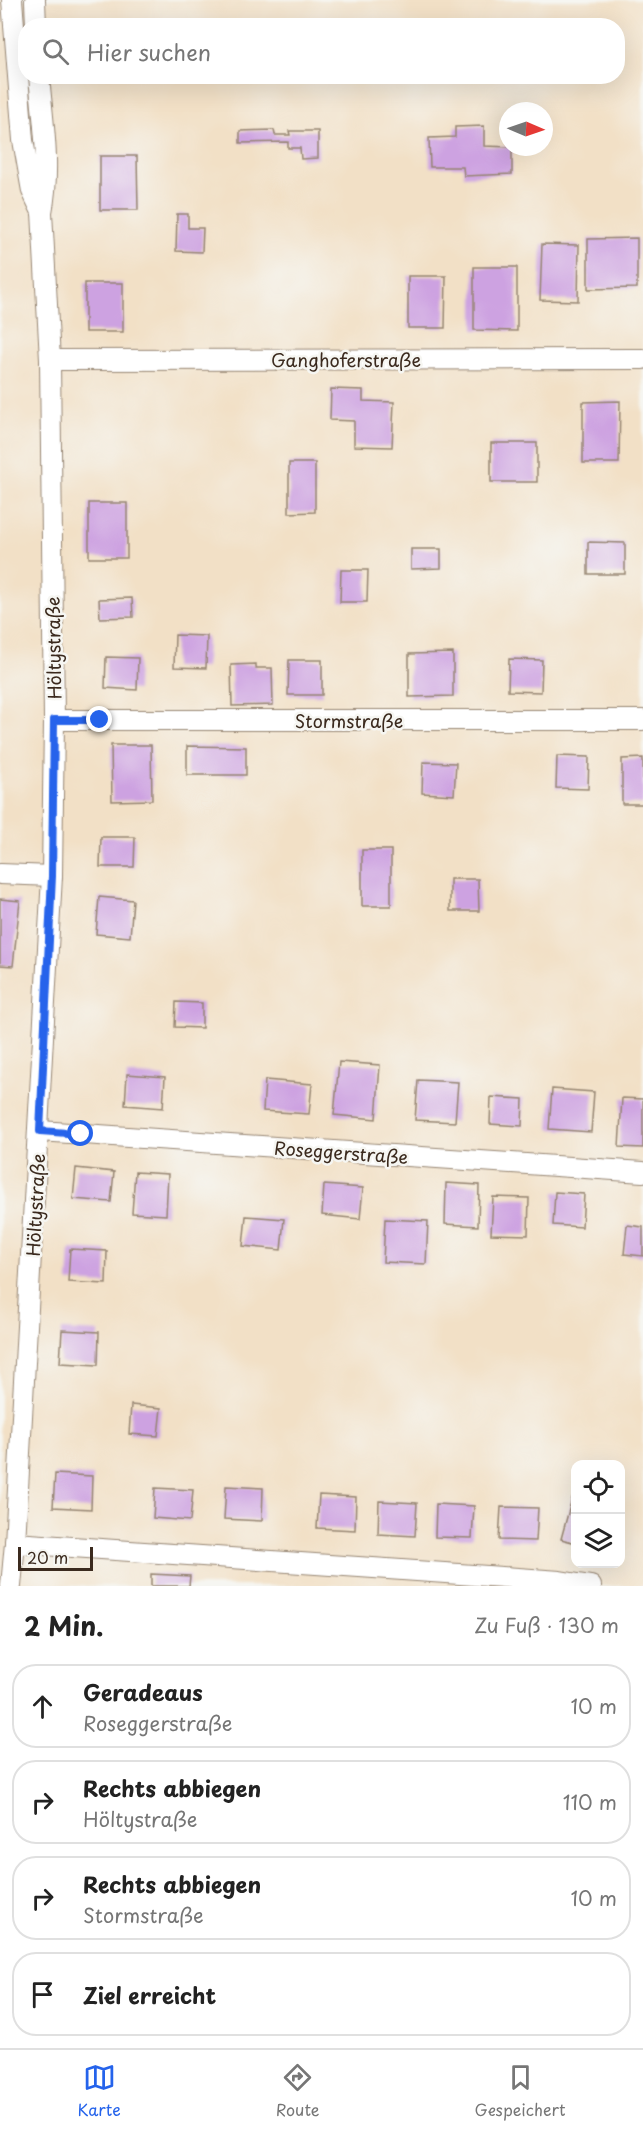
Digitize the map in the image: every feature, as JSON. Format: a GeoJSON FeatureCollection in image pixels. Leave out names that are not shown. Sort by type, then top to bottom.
{"type":"FeatureCollection","features":[{"type":"Feature","properties":{"kind":"street","name":"Höltystraße"},"geometry":{"type":"LineString","coordinates":[[12,0],[18,76]]}},
{"type":"Feature","properties":{"kind":"street"},"geometry":{"type":"LineString","coordinates":[[35,0],[36,18]]}},
{"type":"Feature","properties":{"kind":"street","name":"Höltystraße"},"geometry":{"type":"LineString","coordinates":[[19,84],[23,140],[32,191],[42,212]]}},
{"type":"Feature","properties":{"kind":"street","name":"Höltystraße"},"geometry":{"type":"LineString","coordinates":[[11,1586],[40,1131],[52,876],[54,720],[50,360],[42,212],[46,190],[46,161],[40,84]]}},
{"type":"Feature","properties":{"kind":"street","name":"Ganghoferstraße"},"geometry":{"type":"LineString","coordinates":[[50,360],[643,359]]}},
{"type":"Feature","properties":{"kind":"street","name":"Stormstraße"},"geometry":{"type":"LineString","coordinates":[[54,720],[643,720]]}},
{"type":"Feature","properties":{"kind":"street"},"geometry":{"type":"LineString","coordinates":[[0,874],[52,876]]}},
{"type":"Feature","properties":{"kind":"street","name":"Roseggerstraße"},"geometry":{"type":"LineString","coordinates":[[40,1131],[643,1172]]}},
{"type":"Feature","properties":{"kind":"street"},"geometry":{"type":"LineString","coordinates":[[15,1543],[560,1581],[591,1586]]}},
{"type":"Feature","properties":{"kind":"building"},"geometry":{"type":"Polygon","coordinates":[[[484,126],[484,146],[499,147],[499,156],[512,156],[512,174],[464,176],[463,167],[430,167],[429,138],[455,137],[455,127],[484,126]]]}},
{"type":"Feature","properties":{"kind":"building"},"geometry":{"type":"Polygon","coordinates":[[[274,130],[275,135],[290,135],[289,131],[318,131],[318,158],[301,159],[300,148],[288,148],[288,142],[240,143],[240,131],[274,130]]]}},
{"type":"Feature","properties":{"kind":"building"},"geometry":{"type":"Polygon","coordinates":[[[100,156],[137,156],[138,210],[100,210],[100,156]]]}},
{"type":"Feature","properties":{"kind":"building"},"geometry":{"type":"Polygon","coordinates":[[[177,214],[188,214],[188,228],[203,228],[202,252],[176,251],[177,214]]]}},
{"type":"Feature","properties":{"kind":"building"},"geometry":{"type":"Polygon","coordinates":[[[637,238],[637,288],[588,289],[588,239],[637,238]]]}},
{"type":"Feature","properties":{"kind":"building"},"geometry":{"type":"Polygon","coordinates":[[[542,244],[579,245],[578,301],[540,300],[542,244]]]}},
{"type":"Feature","properties":{"kind":"building"},"geometry":{"type":"Polygon","coordinates":[[[474,267],[517,267],[517,331],[474,330],[474,267]]]}},
{"type":"Feature","properties":{"kind":"building"},"geometry":{"type":"Polygon","coordinates":[[[408,276],[446,276],[445,328],[408,328],[408,276]]]}},
{"type":"Feature","properties":{"kind":"building"},"geometry":{"type":"Polygon","coordinates":[[[85,283],[123,283],[123,332],[85,332],[85,283]]]}},
{"type":"Feature","properties":{"kind":"building"},"geometry":{"type":"Polygon","coordinates":[[[331,389],[363,390],[363,401],[394,402],[392,447],[354,446],[354,421],[330,420],[331,389]]]}},
{"type":"Feature","properties":{"kind":"building"},"geometry":{"type":"Polygon","coordinates":[[[620,401],[619,463],[583,463],[583,402],[620,401]]]}},
{"type":"Feature","properties":{"kind":"building"},"geometry":{"type":"Polygon","coordinates":[[[491,443],[537,443],[537,482],[491,482],[491,443]]]}},
{"type":"Feature","properties":{"kind":"building"},"geometry":{"type":"Polygon","coordinates":[[[289,463],[315,463],[315,512],[289,513],[289,463]]]}},
{"type":"Feature","properties":{"kind":"building"},"geometry":{"type":"Polygon","coordinates":[[[89,503],[127,503],[127,558],[89,558],[89,503]]]}},
{"type":"Feature","properties":{"kind":"building"},"geometry":{"type":"Polygon","coordinates":[[[588,542],[625,543],[625,574],[588,574],[588,542]]]}},
{"type":"Feature","properties":{"kind":"building"},"geometry":{"type":"Polygon","coordinates":[[[411,549],[441,549],[441,568],[411,569],[411,549]]]}},
{"type":"Feature","properties":{"kind":"building"},"geometry":{"type":"Polygon","coordinates":[[[341,570],[368,570],[367,602],[340,602],[341,570]]]}},
{"type":"Feature","properties":{"kind":"building"},"geometry":{"type":"Polygon","coordinates":[[[132,598],[133,617],[100,618],[99,599],[132,598]]]}},
{"type":"Feature","properties":{"kind":"building"},"geometry":{"type":"Polygon","coordinates":[[[175,635],[207,636],[206,668],[174,667],[175,635]]]}},
{"type":"Feature","properties":{"kind":"building"},"geometry":{"type":"Polygon","coordinates":[[[453,653],[453,696],[409,697],[409,654],[453,653]]]}},
{"type":"Feature","properties":{"kind":"building"},"geometry":{"type":"Polygon","coordinates":[[[106,657],[138,658],[137,690],[105,688],[106,657]]]}},
{"type":"Feature","properties":{"kind":"building"},"geometry":{"type":"Polygon","coordinates":[[[509,659],[542,660],[541,692],[508,691],[509,659]]]}},
{"type":"Feature","properties":{"kind":"building"},"geometry":{"type":"Polygon","coordinates":[[[289,660],[322,660],[322,695],[288,695],[289,660]]]}},
{"type":"Feature","properties":{"kind":"building"},"geometry":{"type":"Polygon","coordinates":[[[256,664],[256,668],[272,668],[273,705],[232,706],[231,665],[256,664]]]}},
{"type":"Feature","properties":{"kind":"building"},"geometry":{"type":"Polygon","coordinates":[[[111,745],[151,745],[152,800],[112,801],[111,745]]]}},
{"type":"Feature","properties":{"kind":"building"},"geometry":{"type":"Polygon","coordinates":[[[187,746],[246,747],[246,775],[187,775],[187,746]]]}},
{"type":"Feature","properties":{"kind":"building"},"geometry":{"type":"Polygon","coordinates":[[[557,756],[589,757],[588,789],[556,788],[557,756]]]}},
{"type":"Feature","properties":{"kind":"building"},"geometry":{"type":"Polygon","coordinates":[[[643,758],[643,804],[622,804],[622,759],[643,758]]]}},
{"type":"Feature","properties":{"kind":"building"},"geometry":{"type":"Polygon","coordinates":[[[423,762],[456,763],[454,795],[422,793],[423,762]]]}},
{"type":"Feature","properties":{"kind":"building"},"geometry":{"type":"Polygon","coordinates":[[[101,837],[135,837],[134,867],[100,867],[101,837]]]}},
{"type":"Feature","properties":{"kind":"building"},"geometry":{"type":"Polygon","coordinates":[[[362,850],[391,850],[391,906],[362,906],[362,850]]]}},
{"type":"Feature","properties":{"kind":"building"},"geometry":{"type":"Polygon","coordinates":[[[450,879],[478,879],[479,911],[450,911],[450,879]]]}},
{"type":"Feature","properties":{"kind":"building"},"geometry":{"type":"Polygon","coordinates":[[[99,897],[133,900],[130,937],[96,934],[99,897]]]}},
{"type":"Feature","properties":{"kind":"building"},"geometry":{"type":"Polygon","coordinates":[[[0,899],[20,901],[13,966],[0,965],[0,899]]]}},
{"type":"Feature","properties":{"kind":"building"},"geometry":{"type":"Polygon","coordinates":[[[176,1002],[202,1003],[202,1028],[175,1027],[176,1002]]]}},
{"type":"Feature","properties":{"kind":"building"},"geometry":{"type":"Polygon","coordinates":[[[339,1062],[380,1065],[376,1119],[334,1115],[339,1062]]]}},
{"type":"Feature","properties":{"kind":"building"},"geometry":{"type":"Polygon","coordinates":[[[127,1074],[165,1077],[163,1108],[125,1105],[127,1074]]]}},
{"type":"Feature","properties":{"kind":"building"},"geometry":{"type":"Polygon","coordinates":[[[265,1080],[312,1084],[309,1114],[263,1111],[265,1080]]]}},
{"type":"Feature","properties":{"kind":"building"},"geometry":{"type":"Polygon","coordinates":[[[418,1080],[458,1082],[455,1122],[415,1120],[418,1080]]]}},
{"type":"Feature","properties":{"kind":"building"},"geometry":{"type":"Polygon","coordinates":[[[552,1089],[594,1092],[591,1132],[549,1129],[552,1089]]]}},
{"type":"Feature","properties":{"kind":"building"},"geometry":{"type":"Polygon","coordinates":[[[491,1097],[523,1099],[522,1126],[490,1124],[491,1097]]]}},
{"type":"Feature","properties":{"kind":"building"},"geometry":{"type":"Polygon","coordinates":[[[622,1098],[643,1099],[643,1148],[619,1147],[622,1098]]]}},
{"type":"Feature","properties":{"kind":"building"},"geometry":{"type":"Polygon","coordinates":[[[76,1168],[114,1172],[111,1202],[73,1199],[76,1168]]]}},
{"type":"Feature","properties":{"kind":"building"},"geometry":{"type":"Polygon","coordinates":[[[135,1172],[168,1174],[166,1215],[132,1213],[135,1172]]]}},
{"type":"Feature","properties":{"kind":"building"},"geometry":{"type":"Polygon","coordinates":[[[446,1183],[479,1185],[478,1226],[445,1224],[446,1183]]]}},
{"type":"Feature","properties":{"kind":"building"},"geometry":{"type":"Polygon","coordinates":[[[324,1185],[363,1188],[360,1219],[322,1215],[324,1185]]]}},
{"type":"Feature","properties":{"kind":"building"},"geometry":{"type":"Polygon","coordinates":[[[555,1192],[584,1194],[582,1227],[553,1225],[555,1192]]]}},
{"type":"Feature","properties":{"kind":"building"},"geometry":{"type":"Polygon","coordinates":[[[493,1197],[529,1198],[528,1235],[491,1234],[493,1197]]]}},
{"type":"Feature","properties":{"kind":"building"},"geometry":{"type":"Polygon","coordinates":[[[246,1216],[284,1219],[281,1250],[243,1246],[246,1216]]]}},
{"type":"Feature","properties":{"kind":"building"},"geometry":{"type":"Polygon","coordinates":[[[385,1219],[428,1221],[426,1264],[383,1262],[385,1219]]]}},
{"type":"Feature","properties":{"kind":"building"},"geometry":{"type":"Polygon","coordinates":[[[627,1225],[643,1227],[643,1256],[624,1254],[627,1225]]]}},
{"type":"Feature","properties":{"kind":"building"},"geometry":{"type":"Polygon","coordinates":[[[70,1249],[107,1251],[106,1284],[68,1282],[70,1249]]]}},
{"type":"Feature","properties":{"kind":"building"},"geometry":{"type":"Polygon","coordinates":[[[62,1330],[99,1332],[98,1365],[60,1363],[62,1330]]]}},
{"type":"Feature","properties":{"kind":"building"},"geometry":{"type":"Polygon","coordinates":[[[131,1405],[161,1408],[158,1436],[129,1434],[131,1405]]]}},
{"type":"Feature","properties":{"kind":"building"},"geometry":{"type":"Polygon","coordinates":[[[55,1474],[92,1476],[91,1509],[53,1507],[55,1474]]]}},
{"type":"Feature","properties":{"kind":"building"},"geometry":{"type":"Polygon","coordinates":[[[226,1486],[263,1488],[262,1521],[224,1519],[226,1486]]]}},
{"type":"Feature","properties":{"kind":"building"},"geometry":{"type":"Polygon","coordinates":[[[155,1488],[193,1490],[190,1521],[153,1518],[155,1488]]]}},
{"type":"Feature","properties":{"kind":"building"},"geometry":{"type":"Polygon","coordinates":[[[319,1495],[356,1497],[355,1530],[317,1528],[319,1495]]]}},
{"type":"Feature","properties":{"kind":"building"},"geometry":{"type":"Polygon","coordinates":[[[379,1501],[417,1503],[415,1536],[378,1534],[379,1501]]]}},
{"type":"Feature","properties":{"kind":"building"},"geometry":{"type":"Polygon","coordinates":[[[571,1502],[571,1542],[561,1539],[571,1502]]]}},
{"type":"Feature","properties":{"kind":"building"},"geometry":{"type":"Polygon","coordinates":[[[436,1504],[474,1506],[472,1538],[435,1537],[436,1504]]]}},
{"type":"Feature","properties":{"kind":"building"},"geometry":{"type":"Polygon","coordinates":[[[501,1507],[538,1508],[536,1541],[499,1540],[501,1507]]]}},
{"type":"Feature","properties":{"kind":"building"},"geometry":{"type":"Polygon","coordinates":[[[151,1574],[190,1576],[189,1586],[151,1586],[151,1574]]]}},
{"type":"Feature","properties":{"kind":"route"},"geometry":{"type":"LineString","coordinates":[[81,1134],[40,1131],[52,876],[54,720],[100,720]]}}]}
